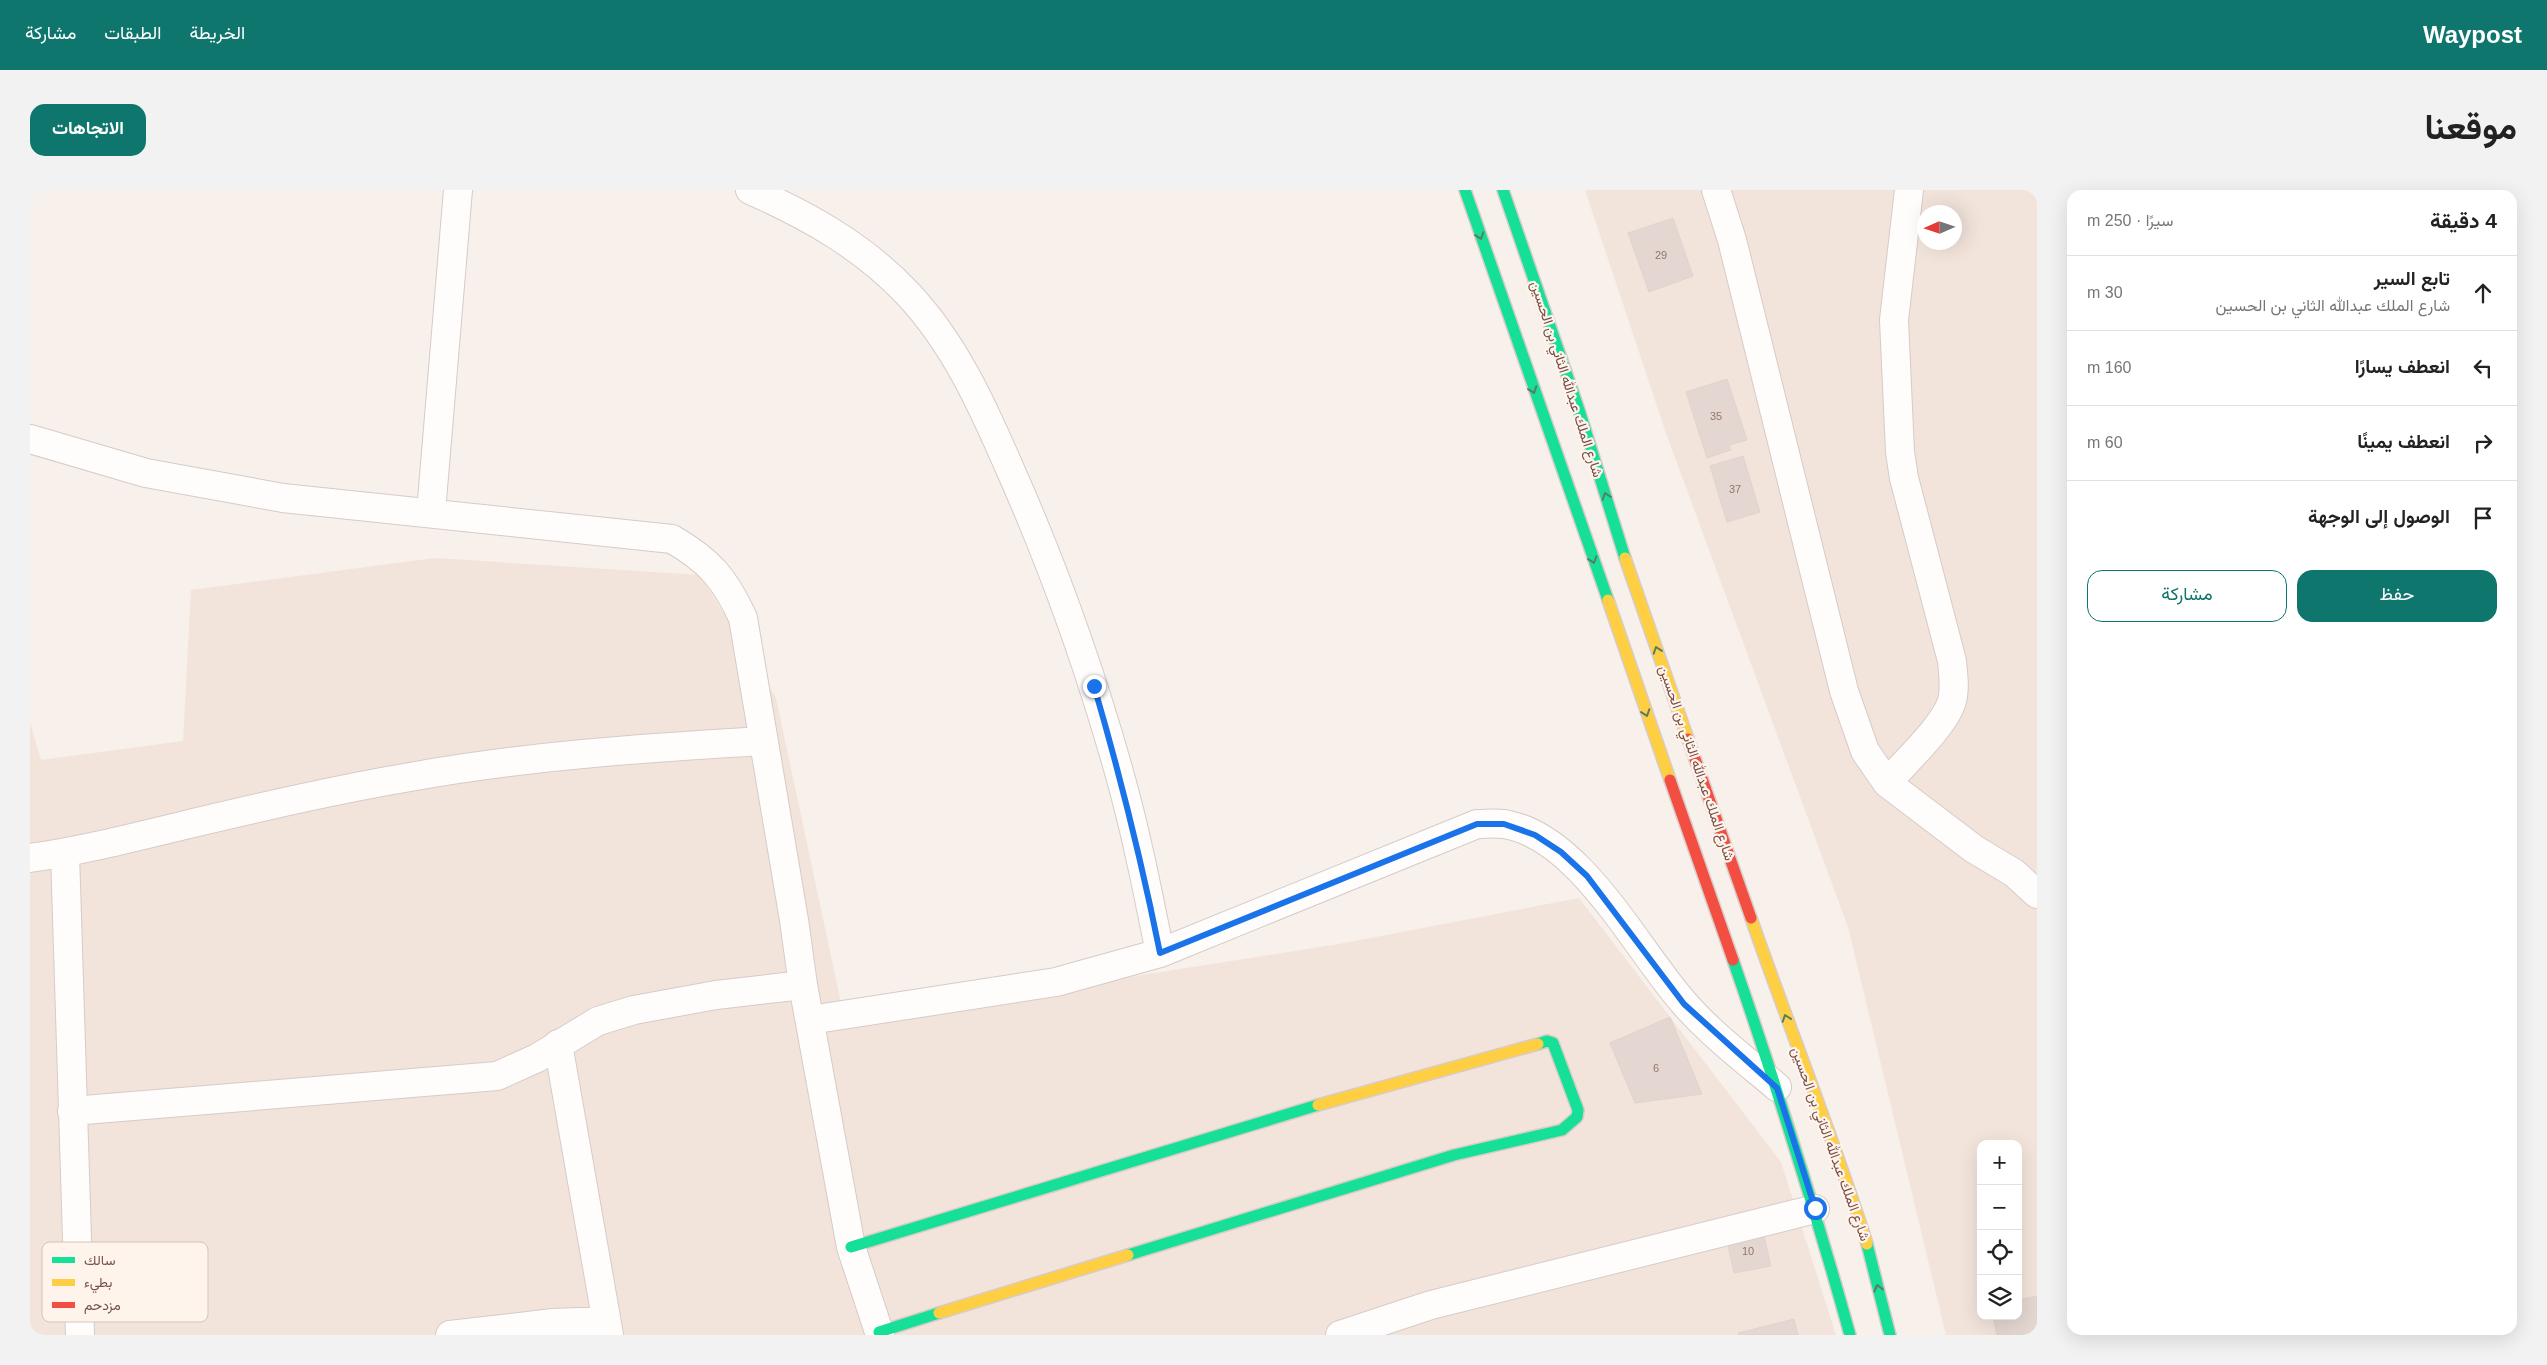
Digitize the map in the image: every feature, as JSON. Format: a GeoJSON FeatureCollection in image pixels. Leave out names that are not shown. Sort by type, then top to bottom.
{"type":"FeatureCollection","features":[{"type":"Feature","properties":{"kind":"main road"},"geometry":{"type":"LineString","coordinates":[[1464,190],[1777,1088],[1815,1208],[1850,1335]]}},
{"type":"Feature","properties":{"kind":"main road","name":"شارع الملك عبدالله الثاني بن الحسين"},"geometry":{"type":"LineString","coordinates":[[1503,190],[1578,410],[1632,579],[1786,1016],[1839,1156],[1868,1247],[1890,1335]]}},
{"type":"Feature","properties":{"kind":"main road"},"geometry":{"type":"LineString","coordinates":[[851,1247],[1279,1115],[1457,1068],[1547,1041],[1553,1043],[1578,1110],[1577,1117],[1562,1130],[1454,1155],[879,1333]]}},
{"type":"Feature","properties":{"kind":"street"},"geometry":{"type":"LineString","coordinates":[[431,512],[458,190]]}},
{"type":"Feature","properties":{"kind":"street"},"geometry":{"type":"LineString","coordinates":[[750,190],[799,211],[857,248],[908,294],[951,347],[993,430],[1030,514],[1088,669],[1120,774],[1142,863],[1160,953]]}},
{"type":"Feature","properties":{"kind":"street"},"geometry":{"type":"LineString","coordinates":[[1716,190],[1732,240],[1844,690],[1865,751],[1887,783],[1974,849],[2014,873],[2037,894]]}},
{"type":"Feature","properties":{"kind":"street"},"geometry":{"type":"LineString","coordinates":[[1887,783],[1945,717],[1952,702],[1954,681],[1952,661],[1904,478],[1900,452],[1894,320],[1909,190]]}},
{"type":"Feature","properties":{"kind":"street"},"geometry":{"type":"LineString","coordinates":[[30,439],[146,474],[283,498],[431,512],[672,539],[693,551],[710,565],[733,596],[743,618],[762,741],[794,920],[803,985],[851,1247],[879,1333]]}},
{"type":"Feature","properties":{"kind":"street"},"geometry":{"type":"LineString","coordinates":[[30,858],[66,853],[230,814],[390,781],[519,759],[762,741]]}},
{"type":"Feature","properties":{"kind":"street"},"geometry":{"type":"LineString","coordinates":[[810,1020],[1056,982],[1160,953],[1477,824],[1504,824],[1535,835],[1561,852],[1587,876],[1684,1004],[1777,1088]]}},
{"type":"Feature","properties":{"kind":"street"},"geometry":{"type":"LineString","coordinates":[[66,853],[77,1242]]}},
{"type":"Feature","properties":{"kind":"street"},"geometry":{"type":"LineString","coordinates":[[72,1111],[496,1076],[538,1058],[598,1021],[634,1010],[716,995],[803,985]]}},
{"type":"Feature","properties":{"kind":"street"},"geometry":{"type":"LineString","coordinates":[[450,1335],[554,1323],[607,1328],[558,1044]]}},
{"type":"Feature","properties":{"kind":"street"},"geometry":{"type":"LineString","coordinates":[[1340,1335],[1431,1305],[1815,1208]]}},
{"type":"Feature","properties":{"kind":"street"},"geometry":{"type":"LineString","coordinates":[[80,1322],[80,1335]]}},
{"type":"Feature","properties":{"kind":"shaded area"},"geometry":{"type":"Polygon","coordinates":[[[1585,190],[2037,190],[2037,1335],[1946,1335],[1848,927],[1667,436],[1585,190]]]}},
{"type":"Feature","properties":{"kind":"shaded area"},"geometry":{"type":"Polygon","coordinates":[[[435,558],[700,575],[776,698],[845,1022],[1339,944],[1579,898],[1781,1162],[1836,1335],[30,1335],[30,723],[41,760],[183,741],[191,590],[435,558]]]}},
{"type":"Feature","properties":{"kind":"building"},"geometry":{"type":"Polygon","coordinates":[[[1673,218],[1693,276],[1649,292],[1628,233],[1673,218]]]}},
{"type":"Feature","properties":{"kind":"building"},"geometry":{"type":"Polygon","coordinates":[[[1727,379],[1747,440],[1729,445],[1731,450],[1707,458],[1686,392],[1727,379]]]}},
{"type":"Feature","properties":{"kind":"building"},"geometry":{"type":"Polygon","coordinates":[[[1743,456],[1760,512],[1727,522],[1710,466],[1743,456]]]}},
{"type":"Feature","properties":{"kind":"building"},"geometry":{"type":"Polygon","coordinates":[[[1670,1017],[1702,1094],[1635,1103],[1610,1043],[1670,1017]]]}},
{"type":"Feature","properties":{"kind":"building"},"geometry":{"type":"Polygon","coordinates":[[[1762,1228],[1771,1266],[1734,1273],[1726,1236],[1762,1228]]]}},
{"type":"Feature","properties":{"kind":"building"},"geometry":{"type":"Polygon","coordinates":[[[2037,1296],[2037,1335],[1997,1335],[1994,1320],[2022,1320],[2022,1299],[2037,1296]]]}},
{"type":"Feature","properties":{"kind":"building"},"geometry":{"type":"Polygon","coordinates":[[[1794,1319],[1798,1335],[1739,1335],[1738,1333],[1794,1319]]]}},
{"type":"Feature","properties":{"kind":"traffic: fast"},"geometry":{"type":"LineString","coordinates":[[1465,190],[1608,600]]}},
{"type":"Feature","properties":{"kind":"traffic: fast"},"geometry":{"type":"LineString","coordinates":[[1503,190],[1579,410],[1625,558]]}},
{"type":"Feature","properties":{"kind":"traffic: fast"},"geometry":{"type":"LineString","coordinates":[[1733,960],[1794,1147],[1850,1335]]}},
{"type":"Feature","properties":{"kind":"traffic: fast"},"geometry":{"type":"LineString","coordinates":[[1128,1255],[1454,1155],[1562,1130],[1577,1117],[1578,1110],[1553,1043],[1547,1041],[1538,1044]]}},
{"type":"Feature","properties":{"kind":"traffic: fast"},"geometry":{"type":"LineString","coordinates":[[851,1247],[1318,1105]]}},
{"type":"Feature","properties":{"kind":"traffic: fast"},"geometry":{"type":"LineString","coordinates":[[1867,1244],[1890,1335]]}},
{"type":"Feature","properties":{"kind":"traffic: fast"},"geometry":{"type":"LineString","coordinates":[[879,1332],[939,1313]]}},
{"type":"Feature","properties":{"kind":"traffic: slow"},"geometry":{"type":"LineString","coordinates":[[1625,558],[1688,739]]}},
{"type":"Feature","properties":{"kind":"traffic: slow"},"geometry":{"type":"LineString","coordinates":[[1608,600],[1670,780]]}},
{"type":"Feature","properties":{"kind":"traffic: slow"},"geometry":{"type":"LineString","coordinates":[[1751,918],[1867,1244]]}},
{"type":"Feature","properties":{"kind":"traffic: slow"},"geometry":{"type":"LineString","coordinates":[[1318,1105],[1538,1044]]}},
{"type":"Feature","properties":{"kind":"traffic: slow"},"geometry":{"type":"LineString","coordinates":[[939,1313],[1128,1255]]}},
{"type":"Feature","properties":{"kind":"traffic: jam"},"geometry":{"type":"LineString","coordinates":[[1688,739],[1751,918]]}},
{"type":"Feature","properties":{"kind":"traffic: jam"},"geometry":{"type":"LineString","coordinates":[[1670,780],[1733,960]]}},
{"type":"Feature","properties":{"kind":"route"},"geometry":{"type":"LineString","coordinates":[[1094,686],[1120,774],[1142,863],[1160,953],[1324,888],[1477,824],[1504,824],[1535,835],[1561,852],[1587,876],[1684,1004],[1777,1088],[1815,1208]]}}]}
